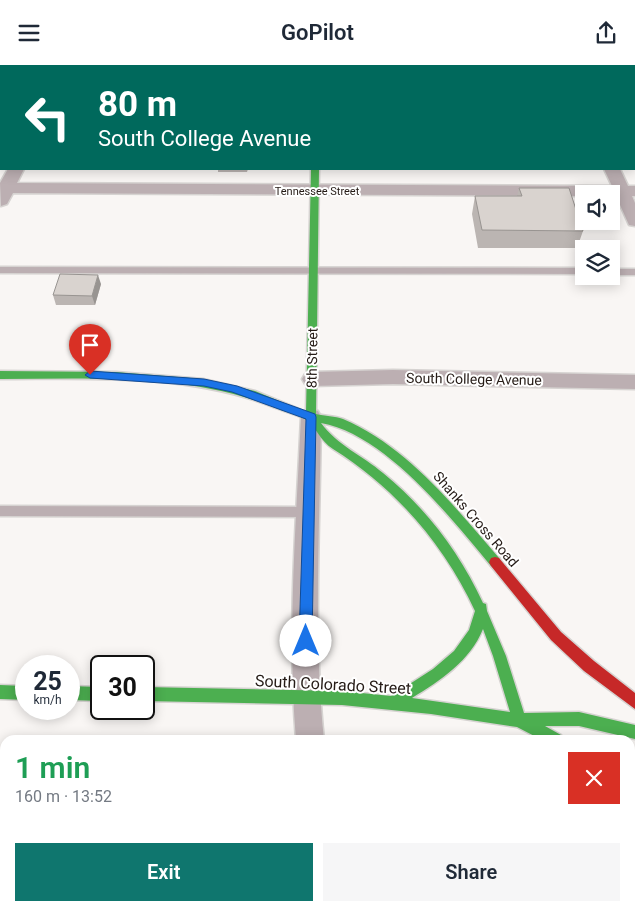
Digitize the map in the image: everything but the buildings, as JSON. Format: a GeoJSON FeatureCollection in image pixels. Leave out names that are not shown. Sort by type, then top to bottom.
{"type":"FeatureCollection","features":[{"type":"Feature","properties":{"kind":"main road","name":"8th Street"},"geometry":{"type":"LineString","coordinates":[[311,417],[315,170]]}},
{"type":"Feature","properties":{"kind":"main road"},"geometry":{"type":"LineString","coordinates":[[0,375],[90,375],[204,382],[234,388],[311,417],[330,440],[370,469],[416,510],[442,542],[464,574],[482,608],[511,683],[519,720]]}},
{"type":"Feature","properties":{"kind":"main road","name":"Shanks Cross Road"},"geometry":{"type":"LineString","coordinates":[[311,417],[338,421],[363,435],[412,471],[466,527],[548,626],[584,661],[635,702]]}},
{"type":"Feature","properties":{"kind":"main road"},"geometry":{"type":"LineString","coordinates":[[394,703],[446,666],[462,652],[474,634],[482,608]]}},
{"type":"Feature","properties":{"kind":"main road"},"geometry":{"type":"LineString","coordinates":[[0,692],[15,693]]}},
{"type":"Feature","properties":{"kind":"main road","name":"South Colorado Street"},"geometry":{"type":"LineString","coordinates":[[155,694],[306,696],[394,703],[519,720],[579,719],[635,731]]}},
{"type":"Feature","properties":{"kind":"main road","name":"South Colorado Street"},"geometry":{"type":"LineString","coordinates":[[519,720],[547,735]]}},
{"type":"Feature","properties":{"kind":"street"},"geometry":{"type":"LineString","coordinates":[[0,204],[4,188],[15,170]]}},
{"type":"Feature","properties":{"kind":"street"},"geometry":{"type":"LineString","coordinates":[[613,170],[628,191],[635,221]]}},
{"type":"Feature","properties":{"kind":"street","name":"Tennessee Street"},"geometry":{"type":"LineString","coordinates":[[4,188],[314,191],[628,191]]}},
{"type":"Feature","properties":{"kind":"street","name":"South College Avenue"},"geometry":{"type":"LineString","coordinates":[[312,379],[393,377],[635,382]]}},
{"type":"Feature","properties":{"kind":"street","name":"8th Street"},"geometry":{"type":"LineString","coordinates":[[310,735],[306,696],[307,512],[311,417]]}},
{"type":"Feature","properties":{"kind":"lane"},"geometry":{"type":"LineString","coordinates":[[0,270],[575,271]]}},
{"type":"Feature","properties":{"kind":"lane"},"geometry":{"type":"LineString","coordinates":[[620,272],[635,272]]}},
{"type":"Feature","properties":{"kind":"lane"},"geometry":{"type":"LineString","coordinates":[[0,511],[307,512]]}},
{"type":"Feature","properties":{"kind":"traffic: fast"},"geometry":{"type":"LineString","coordinates":[[311,417],[315,170]]}},
{"type":"Feature","properties":{"kind":"traffic: fast"},"geometry":{"type":"LineString","coordinates":[[0,375],[116,376],[203,383],[251,394],[309,417],[339,422],[378,444],[415,473],[451,510],[495,562]]}},
{"type":"Feature","properties":{"kind":"traffic: fast"},"geometry":{"type":"LineString","coordinates":[[311,417],[330,441],[361,461],[394,489],[418,513],[439,539],[457,566],[487,625],[500,656],[519,720],[547,735]]}},
{"type":"Feature","properties":{"kind":"traffic: fast"},"geometry":{"type":"LineString","coordinates":[[393,703],[427,681],[458,656],[474,634],[482,608]]}},
{"type":"Feature","properties":{"kind":"traffic: fast"},"geometry":{"type":"LineString","coordinates":[[0,692],[15,693]]}},
{"type":"Feature","properties":{"kind":"traffic: fast"},"geometry":{"type":"LineString","coordinates":[[80,693],[90,694]]}},
{"type":"Feature","properties":{"kind":"traffic: fast"},"geometry":{"type":"LineString","coordinates":[[155,694],[342,698],[431,707],[519,720],[579,719],[635,732]]}},
{"type":"Feature","properties":{"kind":"traffic: jam"},"geometry":{"type":"LineString","coordinates":[[495,562],[556,636],[589,666],[635,702]]}},
{"type":"Feature","properties":{"kind":"route"},"geometry":{"type":"LineString","coordinates":[[90,375],[150,377],[204,382],[234,388],[311,417],[307,512],[306,641]]}}]}
